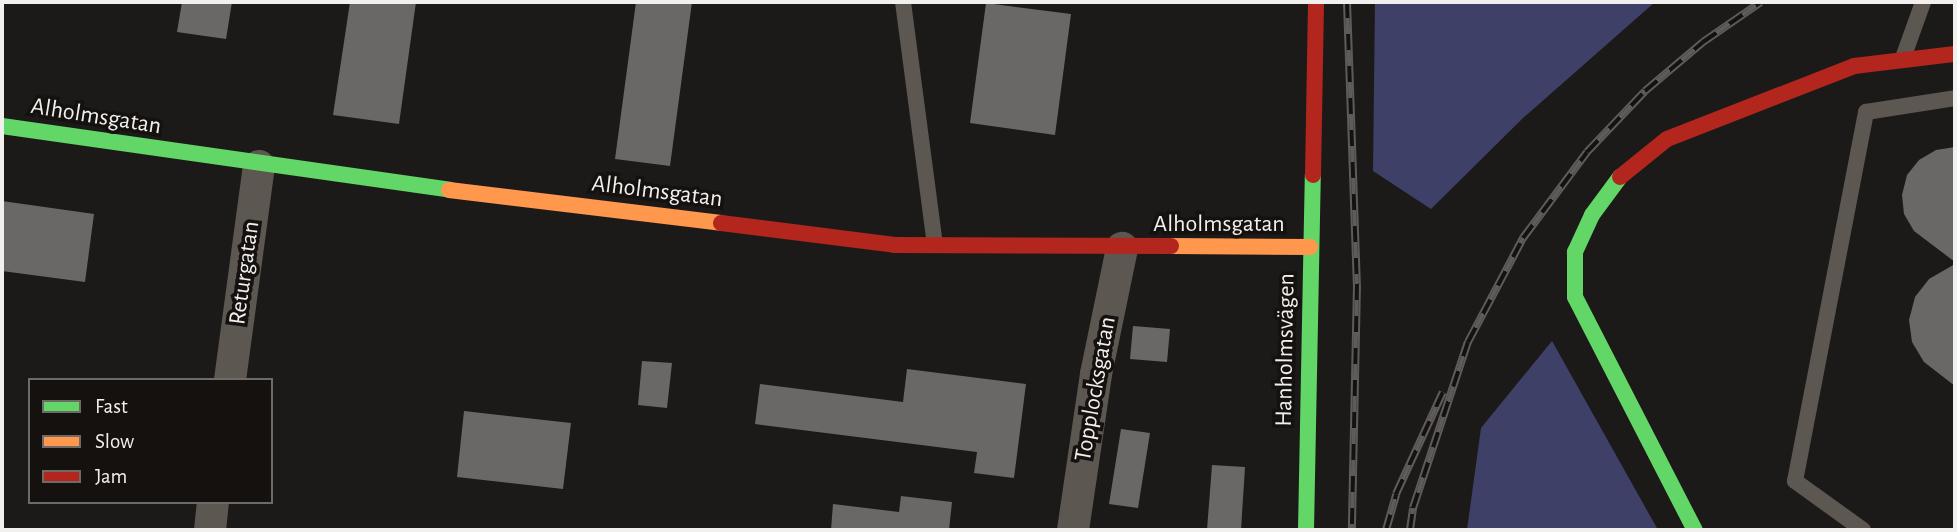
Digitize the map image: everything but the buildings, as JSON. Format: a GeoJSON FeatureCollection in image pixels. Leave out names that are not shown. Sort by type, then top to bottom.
{"type":"FeatureCollection","features":[{"type":"Feature","properties":{"kind":"street","name":"Hanholmsvägen"},"geometry":{"type":"LineString","coordinates":[[1306,530],[1315,2]]}},
{"type":"Feature","properties":{"kind":"street"},"geometry":{"type":"LineString","coordinates":[[1695,530],[1584,321],[1575,297],[1575,252],[1592,215],[1622,174],[1667,139],[1854,66],[1955,54]]}},
{"type":"Feature","properties":{"kind":"street","name":"Alholmsgatan"},"geometry":{"type":"LineString","coordinates":[[2,126],[260,166],[894,245],[1310,247]]}},
{"type":"Feature","properties":{"kind":"street","name":"Returgatan"},"geometry":{"type":"LineString","coordinates":[[230,378],[260,166]]}},
{"type":"Feature","properties":{"kind":"street","name":"Topplocksgatan"},"geometry":{"type":"LineString","coordinates":[[1073,530],[1096,374],[1122,248]]}},
{"type":"Feature","properties":{"kind":"street"},"geometry":{"type":"LineString","coordinates":[[209,530],[213,504]]}},
{"type":"Feature","properties":{"kind":"lane"},"geometry":{"type":"LineString","coordinates":[[903,2],[934,245]]}},
{"type":"Feature","properties":{"kind":"lane"},"geometry":{"type":"LineString","coordinates":[[1902,60],[1923,2]]}},
{"type":"Feature","properties":{"kind":"lane"},"geometry":{"type":"LineString","coordinates":[[1863,530],[1795,481],[1866,112],[1955,98]]}},
{"type":"Feature","properties":{"kind":"shaded area"},"geometry":{"type":"Polygon","coordinates":[[[1375,2],[1655,2],[1522,119],[1431,209],[1373,171],[1375,2]]]}},
{"type":"Feature","properties":{"kind":"shaded area"},"geometry":{"type":"Polygon","coordinates":[[[1552,341],[1658,530],[1467,530],[1481,428],[1552,341]]]}},
{"type":"Feature","properties":{"kind":"railway"},"geometry":{"type":"LineString","coordinates":[[1347,2],[1357,284],[1352,530]]}},
{"type":"Feature","properties":{"kind":"railway"},"geometry":{"type":"LineString","coordinates":[[1410,530],[1413,508],[1468,342],[1523,238],[1587,152],[1645,91],[1703,42],[1761,2]]}},
{"type":"Feature","properties":{"kind":"railway"},"geometry":{"type":"LineString","coordinates":[[1386,530],[1396,494],[1443,392]]}},
{"type":"Feature","properties":{"kind":"traffic: fast"},"geometry":{"type":"LineString","coordinates":[[2,126],[449,190]]}},
{"type":"Feature","properties":{"kind":"traffic: fast"},"geometry":{"type":"LineString","coordinates":[[1306,530],[1313,175]]}},
{"type":"Feature","properties":{"kind":"traffic: fast"},"geometry":{"type":"LineString","coordinates":[[1620,177],[1592,215],[1575,252],[1575,297],[1695,530]]}},
{"type":"Feature","properties":{"kind":"traffic: slow"},"geometry":{"type":"LineString","coordinates":[[449,190],[721,223]]}},
{"type":"Feature","properties":{"kind":"traffic: slow"},"geometry":{"type":"LineString","coordinates":[[1171,246],[1310,247]]}},
{"type":"Feature","properties":{"kind":"traffic: jam"},"geometry":{"type":"LineString","coordinates":[[1313,175],[1316,2]]}},
{"type":"Feature","properties":{"kind":"traffic: jam"},"geometry":{"type":"LineString","coordinates":[[1620,177],[1667,139],[1854,66],[1955,54]]}},
{"type":"Feature","properties":{"kind":"traffic: jam"},"geometry":{"type":"LineString","coordinates":[[721,223],[895,245],[1171,246]]}}]}
